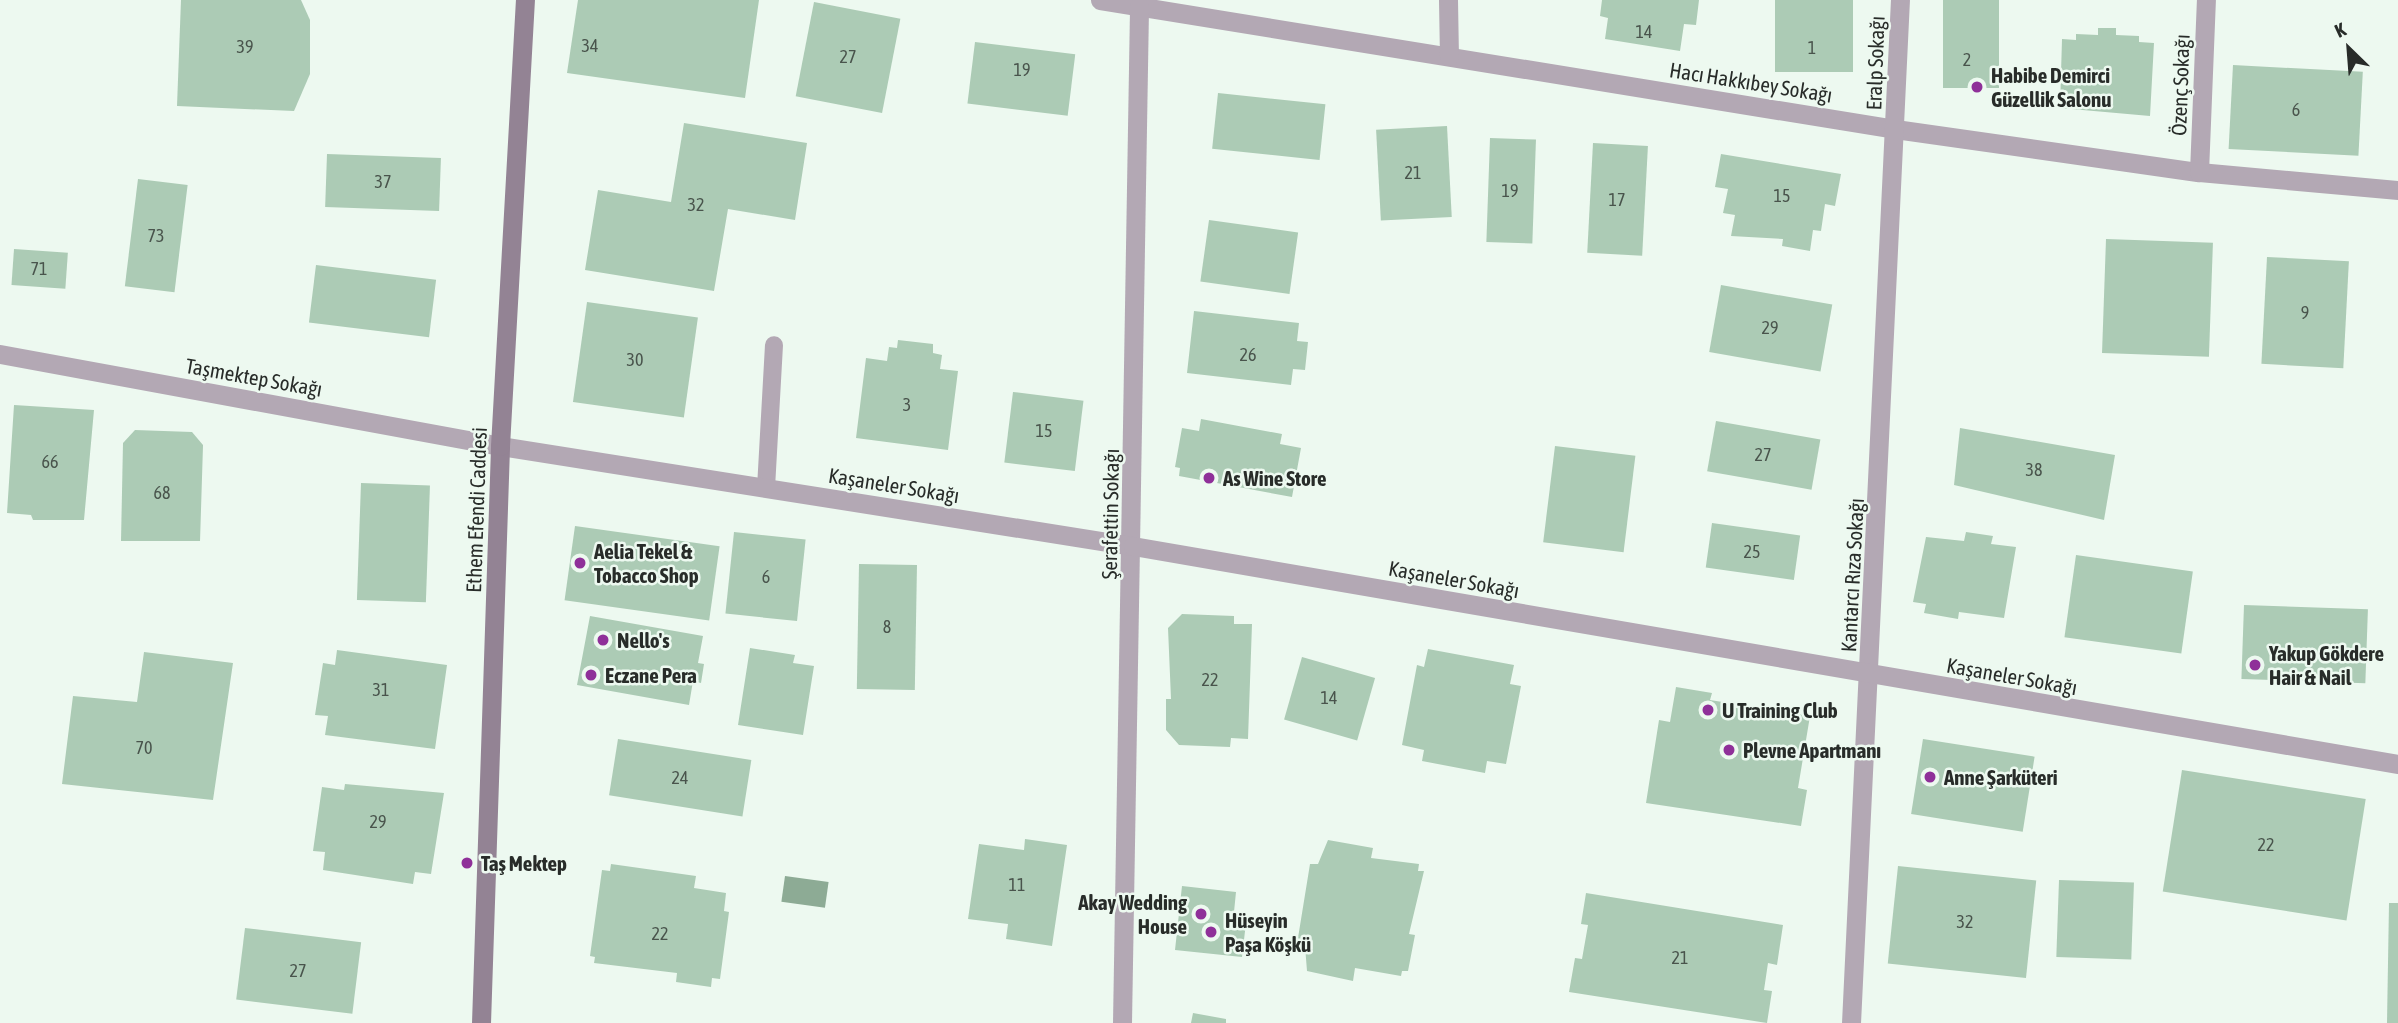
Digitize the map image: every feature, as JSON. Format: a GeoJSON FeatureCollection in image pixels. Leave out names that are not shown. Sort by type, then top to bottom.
{"type":"FeatureCollection","features":[{"type":"Feature","properties":{"kind":"main road","name":"Ethem Efendi Caddesi"},"geometry":{"type":"LineString","coordinates":[[481,1023],[500,446],[525,0]]}},
{"type":"Feature","properties":{"kind":"street","name":"Hacı Hakkıbey Sokağı"},"geometry":{"type":"LineString","coordinates":[[1100,0],[1895,129],[2199,172],[2398,190]]}},
{"type":"Feature","properties":{"kind":"street"},"geometry":{"type":"LineString","coordinates":[[1448,0],[1449,56]]}},
{"type":"Feature","properties":{"kind":"street","name":"Eralp Sokağı"},"geometry":{"type":"LineString","coordinates":[[1895,129],[1900,0]]}},
{"type":"Feature","properties":{"kind":"street","name":"Özenç Sokağı"},"geometry":{"type":"LineString","coordinates":[[2199,172],[2206,0]]}},
{"type":"Feature","properties":{"kind":"street","name":"Şerafettin Sokağı"},"geometry":{"type":"LineString","coordinates":[[1122,1023],[1133,547],[1139,6]]}},
{"type":"Feature","properties":{"kind":"street","name":"Kantarcı Rıza Sokağı"},"geometry":{"type":"LineString","coordinates":[[1851,1023],[1895,129]]}},
{"type":"Feature","properties":{"kind":"street","name":"Taşmektep Sokağı"},"geometry":{"type":"LineString","coordinates":[[0,354],[500,446]]}},
{"type":"Feature","properties":{"kind":"street","name":"Kaşaneler Sokağı"},"geometry":{"type":"LineString","coordinates":[[500,446],[1133,547],[2398,764]]}},
{"type":"Feature","properties":{"kind":"lane"},"geometry":{"type":"LineString","coordinates":[[766,488],[774,345]]}},
{"type":"Feature","properties":{"kind":"shaded area"},"geometry":{"type":"Polygon","coordinates":[[[785,876],[829,882],[825,908],[781,902],[785,876]]]}},
{"type":"Feature","properties":{"kind":"building"},"geometry":{"type":"Polygon","coordinates":[[[181,0],[301,0],[310,20],[310,74],[294,111],[177,106],[181,0]]]}},
{"type":"Feature","properties":{"kind":"building"},"geometry":{"type":"Polygon","coordinates":[[[578,0],[759,0],[745,98],[567,73],[578,0]]]}},
{"type":"Feature","properties":{"kind":"building"},"geometry":{"type":"Polygon","coordinates":[[[1602,0],[1699,0],[1696,25],[1684,24],[1680,51],[1605,39],[1608,18],[1600,16],[1602,0]]]}},
{"type":"Feature","properties":{"kind":"building"},"geometry":{"type":"Polygon","coordinates":[[[1775,0],[1853,0],[1853,72],[1775,72],[1775,0]]]}},
{"type":"Feature","properties":{"kind":"building"},"geometry":{"type":"Polygon","coordinates":[[[1943,0],[1999,0],[1999,88],[1943,88],[1943,0]]]}},
{"type":"Feature","properties":{"kind":"building"},"geometry":{"type":"Polygon","coordinates":[[[814,2],[900,19],[882,113],[796,96],[814,2]]]}},
{"type":"Feature","properties":{"kind":"building"},"geometry":{"type":"Polygon","coordinates":[[[2098,28],[2116,28],[2116,35],[2139,36],[2139,42],[2154,43],[2150,116],[2060,108],[2062,39],[2076,40],[2076,34],[2098,35],[2098,28]]]}},
{"type":"Feature","properties":{"kind":"building"},"geometry":{"type":"Polygon","coordinates":[[[975,42],[1075,54],[1068,116],[967,104],[975,42]]]}},
{"type":"Feature","properties":{"kind":"building"},"geometry":{"type":"Polygon","coordinates":[[[2233,65],[2363,72],[2358,156],[2229,149],[2233,65]]]}},
{"type":"Feature","properties":{"kind":"building"},"geometry":{"type":"Polygon","coordinates":[[[1218,93],[1325,104],[1320,160],[1212,149],[1218,93]]]}},
{"type":"Feature","properties":{"kind":"building"},"geometry":{"type":"Polygon","coordinates":[[[684,123],[807,143],[795,220],[728,209],[714,291],[585,270],[598,190],[671,202],[684,123]]]}},
{"type":"Feature","properties":{"kind":"building"},"geometry":{"type":"Polygon","coordinates":[[[1447,126],[1452,217],[1381,221],[1376,130],[1447,126]]]}},
{"type":"Feature","properties":{"kind":"building"},"geometry":{"type":"Polygon","coordinates":[[[1490,138],[1536,140],[1532,244],[1486,242],[1490,138]]]}},
{"type":"Feature","properties":{"kind":"building"},"geometry":{"type":"Polygon","coordinates":[[[1593,143],[1648,146],[1642,256],[1587,253],[1593,143]]]}},
{"type":"Feature","properties":{"kind":"building"},"geometry":{"type":"Polygon","coordinates":[[[327,154],[441,158],[439,211],[325,207],[327,154]]]}},
{"type":"Feature","properties":{"kind":"building"},"geometry":{"type":"Polygon","coordinates":[[[1721,154],[1841,174],[1835,206],[1825,204],[1821,231],[1813,230],[1810,251],[1782,246],[1783,239],[1731,236],[1735,215],[1723,213],[1728,189],[1715,187],[1721,154]]]}},
{"type":"Feature","properties":{"kind":"building"},"geometry":{"type":"Polygon","coordinates":[[[138,179],[188,185],[174,292],[125,286],[138,179]]]}},
{"type":"Feature","properties":{"kind":"building"},"geometry":{"type":"Polygon","coordinates":[[[1209,220],[1298,233],[1289,294],[1200,281],[1209,220]]]}},
{"type":"Feature","properties":{"kind":"building"},"geometry":{"type":"Polygon","coordinates":[[[2106,239],[2213,243],[2209,357],[2102,353],[2106,239]]]}},
{"type":"Feature","properties":{"kind":"building"},"geometry":{"type":"Polygon","coordinates":[[[14,249],[68,253],[65,289],[11,285],[14,249]]]}},
{"type":"Feature","properties":{"kind":"building"},"geometry":{"type":"Polygon","coordinates":[[[2267,257],[2349,261],[2343,368],[2261,364],[2267,257]]]}},
{"type":"Feature","properties":{"kind":"building"},"geometry":{"type":"Polygon","coordinates":[[[316,265],[436,280],[429,337],[309,323],[316,265]]]}},
{"type":"Feature","properties":{"kind":"building"},"geometry":{"type":"Polygon","coordinates":[[[1721,285],[1832,305],[1820,372],[1709,352],[1721,285]]]}},
{"type":"Feature","properties":{"kind":"building"},"geometry":{"type":"Polygon","coordinates":[[[587,302],[698,318],[684,418],[573,402],[587,302]]]}},
{"type":"Feature","properties":{"kind":"building"},"geometry":{"type":"Polygon","coordinates":[[[1194,311],[1299,323],[1297,341],[1308,342],[1305,370],[1293,369],[1291,385],[1187,373],[1194,311]]]}},
{"type":"Feature","properties":{"kind":"building"},"geometry":{"type":"Polygon","coordinates":[[[898,340],[933,344],[933,353],[942,355],[940,369],[958,371],[948,450],[856,438],[866,358],[887,361],[889,347],[897,348],[898,340]]]}},
{"type":"Feature","properties":{"kind":"building"},"geometry":{"type":"Polygon","coordinates":[[[1013,392],[1083,401],[1075,471],[1004,462],[1013,392]]]}},
{"type":"Feature","properties":{"kind":"building"},"geometry":{"type":"Polygon","coordinates":[[[14,405],[94,410],[84,520],[33,520],[31,515],[7,513],[14,405]]]}},
{"type":"Feature","properties":{"kind":"building"},"geometry":{"type":"Polygon","coordinates":[[[1201,419],[1282,434],[1280,444],[1301,448],[1292,497],[1179,476],[1180,468],[1175,467],[1182,428],[1199,431],[1201,419]]]}},
{"type":"Feature","properties":{"kind":"building"},"geometry":{"type":"Polygon","coordinates":[[[1716,421],[1820,439],[1812,490],[1707,471],[1716,421]]]}},
{"type":"Feature","properties":{"kind":"building"},"geometry":{"type":"Polygon","coordinates":[[[1960,428],[2115,455],[2104,520],[1954,485],[1960,428]]]}},
{"type":"Feature","properties":{"kind":"building"},"geometry":{"type":"Polygon","coordinates":[[[135,430],[192,432],[203,445],[200,541],[121,541],[123,443],[135,430]]]}},
{"type":"Feature","properties":{"kind":"building"},"geometry":{"type":"Polygon","coordinates":[[[1555,446],[1635,456],[1624,552],[1543,542],[1555,446]]]}},
{"type":"Feature","properties":{"kind":"building"},"geometry":{"type":"Polygon","coordinates":[[[361,483],[430,485],[426,602],[357,600],[361,483]]]}},
{"type":"Feature","properties":{"kind":"building"},"geometry":{"type":"Polygon","coordinates":[[[1712,523],[1800,535],[1794,580],[1706,568],[1712,523]]]}},
{"type":"Feature","properties":{"kind":"building"},"geometry":{"type":"Polygon","coordinates":[[[575,526],[720,546],[709,621],[565,600],[575,526]]]}},
{"type":"Feature","properties":{"kind":"building"},"geometry":{"type":"Polygon","coordinates":[[[734,532],[806,540],[797,621],[725,614],[734,532]]]}},
{"type":"Feature","properties":{"kind":"building"},"geometry":{"type":"Polygon","coordinates":[[[1966,532],[1993,536],[1991,544],[2016,547],[2004,618],[1959,612],[1958,619],[1924,613],[1926,604],[1913,602],[1926,537],[1964,541],[1966,532]]]}},
{"type":"Feature","properties":{"kind":"building"},"geometry":{"type":"Polygon","coordinates":[[[2076,555],[2193,571],[2181,654],[2064,637],[2076,555]]]}},
{"type":"Feature","properties":{"kind":"building"},"geometry":{"type":"Polygon","coordinates":[[[859,564],[917,565],[915,690],[857,689],[859,564]]]}},
{"type":"Feature","properties":{"kind":"building"},"geometry":{"type":"Polygon","coordinates":[[[2244,605],[2368,609],[2365,683],[2241,679],[2244,605]]]}},
{"type":"Feature","properties":{"kind":"building"},"geometry":{"type":"Polygon","coordinates":[[[1182,614],[1234,616],[1234,624],[1252,624],[1248,739],[1231,738],[1230,747],[1179,745],[1166,730],[1166,699],[1171,699],[1168,628],[1182,614]]]}},
{"type":"Feature","properties":{"kind":"building"},"geometry":{"type":"Polygon","coordinates":[[[590,616],[703,636],[698,663],[704,664],[701,683],[693,681],[689,705],[577,685],[590,616]]]}},
{"type":"Feature","properties":{"kind":"building"},"geometry":{"type":"Polygon","coordinates":[[[750,648],[795,655],[793,663],[814,666],[803,735],[738,725],[750,648]]]}},
{"type":"Feature","properties":{"kind":"building"},"geometry":{"type":"Polygon","coordinates":[[[1428,649],[1514,665],[1510,684],[1521,686],[1506,764],[1487,761],[1485,773],[1422,761],[1424,750],[1402,745],[1417,665],[1424,667],[1428,649]]]}},
{"type":"Feature","properties":{"kind":"building"},"geometry":{"type":"Polygon","coordinates":[[[337,650],[447,665],[435,749],[325,735],[328,716],[315,715],[323,663],[335,665],[337,650]]]}},
{"type":"Feature","properties":{"kind":"building"},"geometry":{"type":"Polygon","coordinates":[[[144,652],[233,663],[213,800],[62,784],[73,696],[137,702],[144,652]]]}},
{"type":"Feature","properties":{"kind":"building"},"geometry":{"type":"Polygon","coordinates":[[[1302,657],[1375,678],[1357,740],[1284,719],[1302,657]]]}},
{"type":"Feature","properties":{"kind":"building","name":"Plevne Apartmanı"},"geometry":{"type":"Polygon","coordinates":[[[1676,687],[1712,693],[1710,700],[1810,716],[1798,788],[1807,790],[1801,826],[1646,803],[1659,720],[1670,722],[1676,687]]]}},
{"type":"Feature","properties":{"kind":"building"},"geometry":{"type":"Polygon","coordinates":[[[618,739],[751,760],[742,816],[609,795],[618,739]]]}},
{"type":"Feature","properties":{"kind":"building"},"geometry":{"type":"Polygon","coordinates":[[[1923,739],[2035,757],[2023,832],[1911,814],[1923,739]]]}},
{"type":"Feature","properties":{"kind":"building"},"geometry":{"type":"Polygon","coordinates":[[[2182,770],[2366,799],[2346,921],[2163,891],[2182,770]]]}},
{"type":"Feature","properties":{"kind":"building"},"geometry":{"type":"Polygon","coordinates":[[[345,784],[444,793],[431,874],[415,872],[413,884],[323,870],[325,852],[313,851],[322,787],[344,790],[345,784]]]}},
{"type":"Feature","properties":{"kind":"building"},"geometry":{"type":"Polygon","coordinates":[[[1025,839],[1067,845],[1052,946],[1006,939],[1008,924],[968,919],[979,844],[1024,850],[1025,839]]]}},
{"type":"Feature","properties":{"kind":"building"},"geometry":{"type":"Polygon","coordinates":[[[1328,840],[1373,848],[1371,858],[1419,864],[1418,871],[1424,871],[1409,934],[1415,935],[1408,971],[1402,971],[1401,976],[1355,968],[1353,981],[1307,971],[1305,946],[1297,944],[1310,864],[1318,864],[1328,840]]]}},
{"type":"Feature","properties":{"kind":"building"},"geometry":{"type":"Polygon","coordinates":[[[611,864],[696,876],[694,888],[726,893],[724,911],[729,912],[720,979],[712,978],[711,987],[676,982],[677,973],[594,963],[595,957],[590,956],[602,870],[610,871],[611,864]]]}},
{"type":"Feature","properties":{"kind":"building"},"geometry":{"type":"Polygon","coordinates":[[[1898,866],[2036,881],[2026,978],[1888,963],[1898,866]]]}},
{"type":"Feature","properties":{"kind":"building"},"geometry":{"type":"Polygon","coordinates":[[[2059,880],[2134,883],[2131,960],[2056,957],[2059,880]]]}},
{"type":"Feature","properties":{"kind":"building","name":"Hüseyin Paşa Köşkü"},"geometry":{"type":"Polygon","coordinates":[[[1182,886],[1236,892],[1234,912],[1247,914],[1242,957],[1175,950],[1182,886]]]}},
{"type":"Feature","properties":{"kind":"building"},"geometry":{"type":"Polygon","coordinates":[[[1586,893],[1783,925],[1777,965],[1768,963],[1764,990],[1772,991],[1767,1023],[1569,992],[1575,958],[1582,959],[1588,925],[1581,924],[1586,893]]]}},
{"type":"Feature","properties":{"kind":"building"},"geometry":{"type":"Polygon","coordinates":[[[2389,903],[2398,903],[2398,1023],[2387,1023],[2389,903]]]}},
{"type":"Feature","properties":{"kind":"building"},"geometry":{"type":"Polygon","coordinates":[[[245,928],[361,942],[352,1014],[236,999],[245,928]]]}},
{"type":"Feature","properties":{"kind":"building"},"geometry":{"type":"Polygon","coordinates":[[[1193,1013],[1226,1019],[1226,1023],[1191,1023],[1193,1013]]]}},
{"type":"Feature","properties":{"kind":"place","name":"Habibe Demirci Güzellik Salonu"},"geometry":{"type":"Point","coordinates":[1977,87]}},
{"type":"Feature","properties":{"kind":"place","name":"As Wine Store"},"geometry":{"type":"Point","coordinates":[1209,478]}},
{"type":"Feature","properties":{"kind":"place","name":"Aelia Tekel & Tobacco Shop"},"geometry":{"type":"Point","coordinates":[580,563]}},
{"type":"Feature","properties":{"kind":"place","name":"Nello's"},"geometry":{"type":"Point","coordinates":[603,640]}},
{"type":"Feature","properties":{"kind":"place","name":"Yakup Gökdere Hair & Nail"},"geometry":{"type":"Point","coordinates":[2255,665]}},
{"type":"Feature","properties":{"kind":"place","name":"Eczane Pera"},"geometry":{"type":"Point","coordinates":[591,675]}},
{"type":"Feature","properties":{"kind":"place","name":"U Training Club"},"geometry":{"type":"Point","coordinates":[1708,710]}},
{"type":"Feature","properties":{"kind":"place","name":"Plevne Apartmanı"},"geometry":{"type":"Point","coordinates":[1729,750]}},
{"type":"Feature","properties":{"kind":"place","name":"Anne Şarküteri"},"geometry":{"type":"Point","coordinates":[1930,777]}},
{"type":"Feature","properties":{"kind":"place","name":"Taş Mektep"},"geometry":{"type":"Point","coordinates":[467,863]}},
{"type":"Feature","properties":{"kind":"place","name":"Akay Wedding House"},"geometry":{"type":"Point","coordinates":[1201,914]}},
{"type":"Feature","properties":{"kind":"place","name":"Hüseyin Paşa Köşkü"},"geometry":{"type":"Point","coordinates":[1211,932]}}]}
